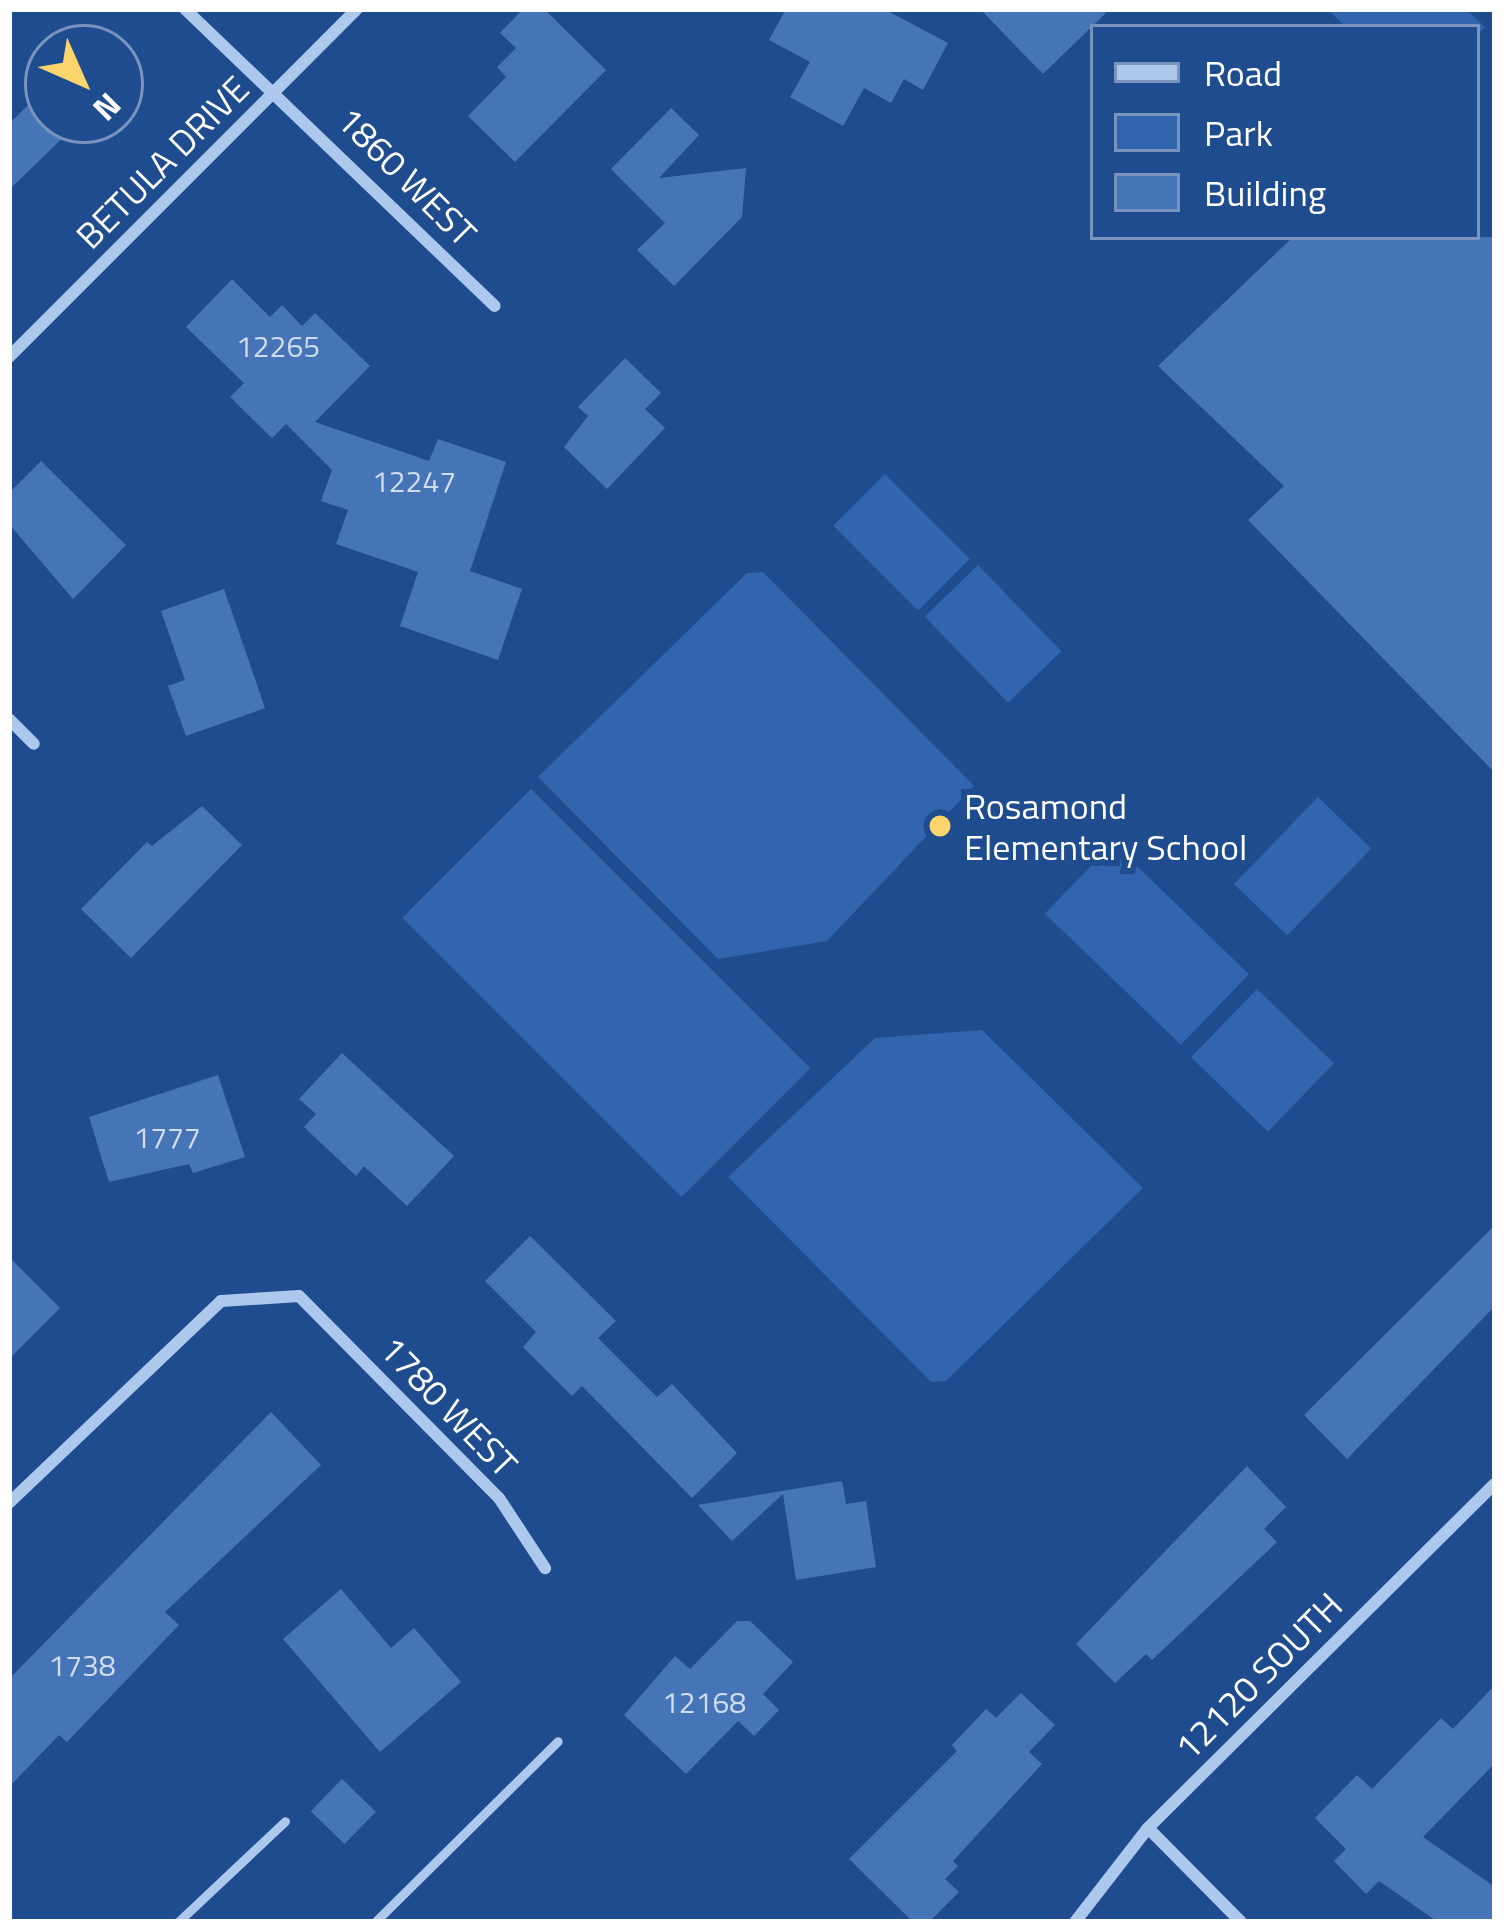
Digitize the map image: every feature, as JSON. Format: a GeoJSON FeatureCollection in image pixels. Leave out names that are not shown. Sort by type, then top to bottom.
{"type":"FeatureCollection","features":[{"type":"Feature","properties":{"kind":"street","name":"1860 WEST"},"geometry":{"type":"LineString","coordinates":[[185,9],[277,89],[495,306]]}},
{"type":"Feature","properties":{"kind":"street","name":"BETULA DRIVE"},"geometry":{"type":"LineString","coordinates":[[9,357],[357,9]]}},
{"type":"Feature","properties":{"kind":"street"},"geometry":{"type":"LineString","coordinates":[[9,719],[34,744]]}},
{"type":"Feature","properties":{"kind":"street","name":"1780 WEST"},"geometry":{"type":"LineString","coordinates":[[9,1503],[221,1301],[299,1296],[499,1498],[545,1568]]}},
{"type":"Feature","properties":{"kind":"street","name":"12120 SOUTH"},"geometry":{"type":"LineString","coordinates":[[1076,1922],[1148,1828],[1495,1483]]}},
{"type":"Feature","properties":{"kind":"street"},"geometry":{"type":"LineString","coordinates":[[1148,1828],[1241,1922]]}},
{"type":"Feature","properties":{"kind":"lane"},"geometry":{"type":"LineString","coordinates":[[375,1922],[558,1741]]}},
{"type":"Feature","properties":{"kind":"lane"},"geometry":{"type":"LineString","coordinates":[[178,1922],[285,1821]]}},
{"type":"Feature","properties":{"kind":"green space"},"geometry":{"type":"Polygon","coordinates":[[[1327,9],[1466,9],[1485,27],[1480,32],[1480,24],[1343,24],[1327,9]]]}},
{"type":"Feature","properties":{"kind":"green space"},"geometry":{"type":"Polygon","coordinates":[[[885,474],[970,559],[918,610],[833,526],[885,474]]]}},
{"type":"Feature","properties":{"kind":"green space"},"geometry":{"type":"Polygon","coordinates":[[[978,565],[1061,651],[1008,703],[925,616],[978,565]]]}},
{"type":"Feature","properties":{"kind":"green space"},"geometry":{"type":"Polygon","coordinates":[[[763,572],[974,786],[827,941],[718,959],[538,777],[747,573],[763,572]]]}},
{"type":"Feature","properties":{"kind":"green space"},"geometry":{"type":"Polygon","coordinates":[[[531,789],[810,1068],[682,1197],[402,918],[531,789]]]}},
{"type":"Feature","properties":{"kind":"green space"},"geometry":{"type":"Polygon","coordinates":[[[1318,797],[1371,848],[1287,935],[1234,884],[1318,797]]]}},
{"type":"Feature","properties":{"kind":"green space"},"geometry":{"type":"Polygon","coordinates":[[[1113,843],[1249,974],[1181,1045],[1045,913],[1113,843]]]}},
{"type":"Feature","properties":{"kind":"green space"},"geometry":{"type":"Polygon","coordinates":[[[1257,989],[1334,1063],[1268,1132],[1191,1057],[1257,989]]]}},
{"type":"Feature","properties":{"kind":"green space"},"geometry":{"type":"Polygon","coordinates":[[[982,1030],[1143,1188],[946,1381],[931,1382],[728,1177],[875,1038],[982,1030]]]}},
{"type":"Feature","properties":{"kind":"building"},"geometry":{"type":"Polygon","coordinates":[[[523,9],[544,9],[606,70],[515,162],[468,116],[506,77],[497,67],[516,48],[500,33],[523,9]]]}},
{"type":"Feature","properties":{"kind":"building"},"geometry":{"type":"Polygon","coordinates":[[[786,9],[884,9],[948,43],[923,90],[904,79],[891,103],[864,88],[843,126],[790,97],[810,62],[769,40],[786,9]]]}},
{"type":"Feature","properties":{"kind":"building"},"geometry":{"type":"Polygon","coordinates":[[[980,9],[1110,9],[1090,24],[1043,74],[980,9]]]}},
{"type":"Feature","properties":{"kind":"building"},"geometry":{"type":"Polygon","coordinates":[[[671,108],[699,135],[659,178],[746,168],[742,217],[674,286],[637,250],[665,223],[611,169],[671,108]]]}},
{"type":"Feature","properties":{"kind":"building"},"geometry":{"type":"Polygon","coordinates":[[[24,109],[24,144],[56,144],[9,190],[9,124],[24,109]]]}},
{"type":"Feature","properties":{"kind":"building"},"geometry":{"type":"Polygon","coordinates":[[[1495,237],[1495,773],[1248,520],[1284,486],[1158,366],[1290,240],[1495,237]]]}},
{"type":"Feature","properties":{"kind":"building"},"geometry":{"type":"Polygon","coordinates":[[[232,279],[270,317],[282,305],[302,326],[315,313],[370,366],[315,422],[429,461],[438,439],[506,462],[470,571],[522,589],[498,660],[400,626],[418,572],[336,544],[348,510],[321,501],[332,470],[286,424],[272,438],[230,397],[244,383],[186,327],[232,279]]]}},
{"type":"Feature","properties":{"kind":"building"},"geometry":{"type":"Polygon","coordinates":[[[625,358],[661,393],[645,409],[665,428],[607,489],[564,447],[588,416],[578,407],[625,358]]]}},
{"type":"Feature","properties":{"kind":"building"},"geometry":{"type":"Polygon","coordinates":[[[41,461],[126,545],[73,599],[9,524],[9,493],[41,461]]]}},
{"type":"Feature","properties":{"kind":"building"},"geometry":{"type":"Polygon","coordinates":[[[224,589],[265,708],[186,736],[168,686],[185,680],[161,611],[224,589]]]}},
{"type":"Feature","properties":{"kind":"building"},"geometry":{"type":"Polygon","coordinates":[[[202,806],[242,845],[131,958],[81,909],[147,842],[152,846],[202,806]]]}},
{"type":"Feature","properties":{"kind":"building"},"geometry":{"type":"Polygon","coordinates":[[[342,1053],[454,1156],[407,1206],[364,1166],[356,1176],[304,1127],[316,1114],[299,1099],[342,1053]]]}},
{"type":"Feature","properties":{"kind":"building"},"geometry":{"type":"Polygon","coordinates":[[[218,1075],[245,1157],[193,1173],[189,1164],[109,1182],[89,1117],[218,1075]]]}},
{"type":"Feature","properties":{"kind":"building"},"geometry":{"type":"Polygon","coordinates":[[[1495,1225],[1495,1306],[1347,1459],[1304,1415],[1495,1225]]]}},
{"type":"Feature","properties":{"kind":"building"},"geometry":{"type":"Polygon","coordinates":[[[530,1236],[616,1321],[598,1338],[657,1397],[672,1384],[737,1453],[692,1498],[582,1386],[572,1396],[523,1347],[536,1332],[485,1281],[530,1236]]]}},
{"type":"Feature","properties":{"kind":"building"},"geometry":{"type":"Polygon","coordinates":[[[9,1257],[60,1308],[9,1359],[9,1257]]]}},
{"type":"Feature","properties":{"kind":"building"},"geometry":{"type":"Polygon","coordinates":[[[271,1412],[321,1465],[165,1612],[179,1625],[67,1742],[59,1735],[9,1787],[9,1679],[271,1412]]]}},
{"type":"Feature","properties":{"kind":"building"},"geometry":{"type":"Polygon","coordinates":[[[1247,1466],[1286,1507],[1264,1529],[1277,1542],[1152,1660],[1146,1654],[1115,1683],[1076,1644],[1247,1466]]]}},
{"type":"Feature","properties":{"kind":"building"},"geometry":{"type":"Polygon","coordinates":[[[842,1481],[846,1504],[866,1501],[876,1567],[796,1580],[783,1494],[732,1541],[698,1505],[842,1481]]]}},
{"type":"Feature","properties":{"kind":"building"},"geometry":{"type":"Polygon","coordinates":[[[341,1589],[391,1648],[414,1628],[461,1682],[380,1752],[283,1639],[341,1589]]]}},
{"type":"Feature","properties":{"kind":"building"},"geometry":{"type":"Polygon","coordinates":[[[737,1621],[750,1621],[793,1662],[763,1694],[779,1710],[754,1736],[738,1721],[686,1774],[624,1715],[675,1656],[690,1669],[737,1621]]]}},
{"type":"Feature","properties":{"kind":"building"},"geometry":{"type":"Polygon","coordinates":[[[1495,1685],[1495,1763],[1423,1837],[1495,1887],[1495,1922],[1438,1922],[1379,1881],[1366,1894],[1334,1861],[1346,1849],[1315,1818],[1357,1775],[1372,1789],[1441,1718],[1453,1729],[1495,1685]]]}},
{"type":"Feature","properties":{"kind":"building"},"geometry":{"type":"Polygon","coordinates":[[[1021,1693],[1055,1725],[1029,1752],[1042,1764],[953,1861],[958,1866],[945,1879],[959,1892],[929,1922],[913,1922],[849,1859],[957,1751],[952,1745],[986,1709],[996,1718],[1021,1693]]]}},
{"type":"Feature","properties":{"kind":"building"},"geometry":{"type":"Polygon","coordinates":[[[342,1779],[376,1812],[345,1844],[311,1811],[342,1779]]]}},
{"type":"Feature","properties":{"kind":"place","name":"Rosamond Elementary School"},"geometry":{"type":"Point","coordinates":[940,826]}}]}
